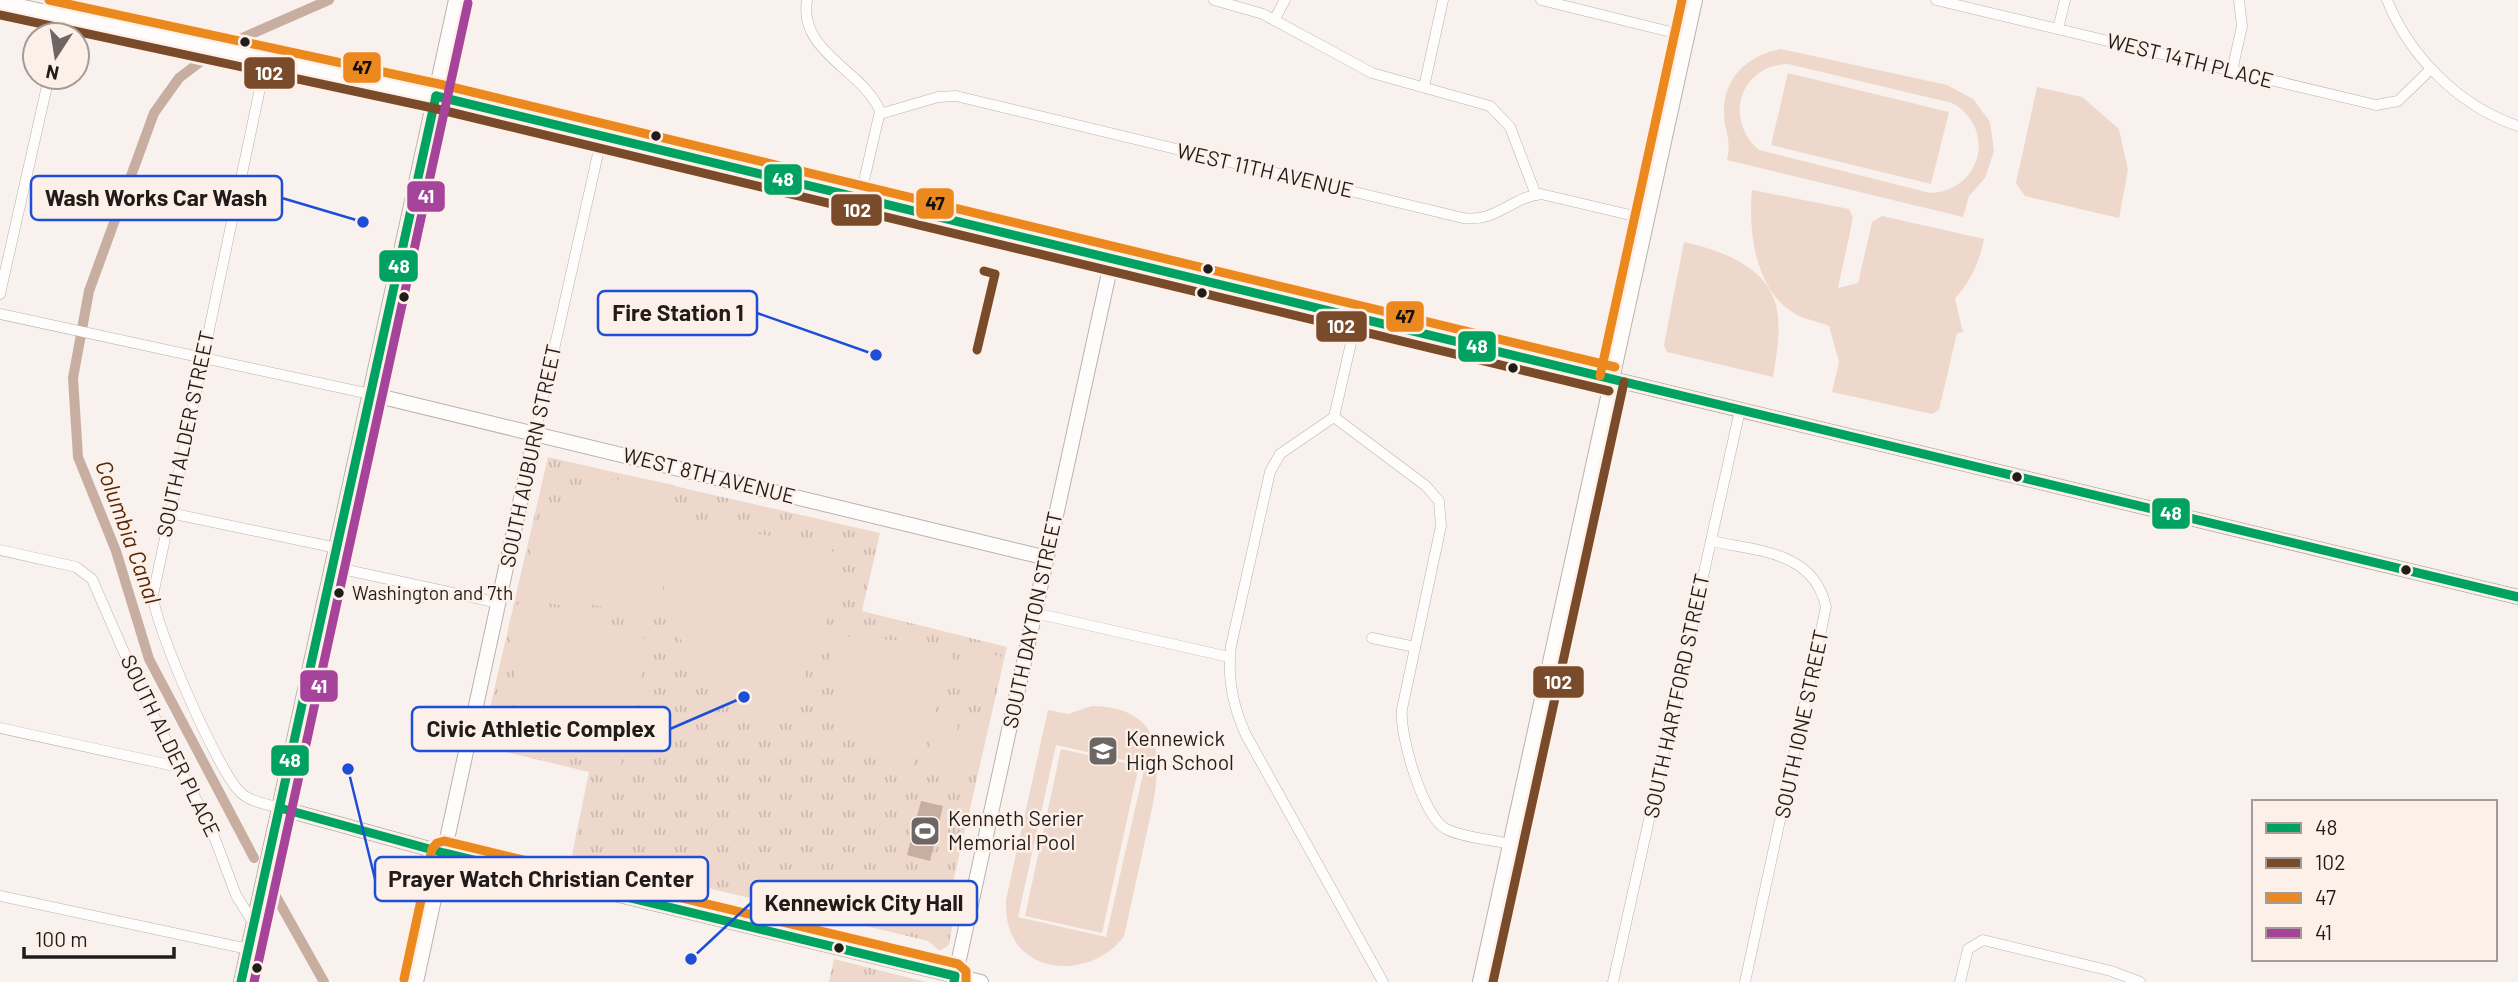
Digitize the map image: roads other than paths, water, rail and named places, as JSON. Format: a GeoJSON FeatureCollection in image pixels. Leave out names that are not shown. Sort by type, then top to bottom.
{"type":"FeatureCollection","features":[{"type":"Feature","properties":{"kind":"street"},"geometry":{"type":"LineString","coordinates":[[61,21],[64,0]]}},
{"type":"Feature","properties":{"kind":"street"},"geometry":{"type":"LineString","coordinates":[[241,982],[456,0]]}},
{"type":"Feature","properties":{"kind":"street"},"geometry":{"type":"LineString","coordinates":[[807,0],[807,21],[813,37],[876,104],[880,114],[860,198]]}},
{"type":"Feature","properties":{"kind":"street"},"geometry":{"type":"LineString","coordinates":[[1214,0],[1251,9],[1372,72],[1483,102],[1502,115],[1510,127],[1536,195],[1647,219]]}},
{"type":"Feature","properties":{"kind":"street"},"geometry":{"type":"LineString","coordinates":[[1274,20],[1285,0]]}},
{"type":"Feature","properties":{"kind":"street"},"geometry":{"type":"LineString","coordinates":[[1424,87],[1443,0]]}},
{"type":"Feature","properties":{"kind":"street"},"geometry":{"type":"LineString","coordinates":[[1541,0],[1687,36]]}},
{"type":"Feature","properties":{"kind":"street"},"geometry":{"type":"LineString","coordinates":[[1480,982],[1695,0]]}},
{"type":"Feature","properties":{"kind":"street","name":"WEST 14TH PLACE"},"geometry":{"type":"LineString","coordinates":[[1936,0],[2376,105],[2398,101],[2431,69]]}},
{"type":"Feature","properties":{"kind":"street"},"geometry":{"type":"LineString","coordinates":[[2058,29],[2065,0]]}},
{"type":"Feature","properties":{"kind":"street"},"geometry":{"type":"LineString","coordinates":[[2232,71],[2242,26],[2239,0]]}},
{"type":"Feature","properties":{"kind":"street"},"geometry":{"type":"LineString","coordinates":[[2387,0],[2404,35],[2431,69],[2471,102],[2518,126]]}},
{"type":"Feature","properties":{"kind":"street"},"geometry":{"type":"LineString","coordinates":[[0,2],[436,96],[2518,597]]}},
{"type":"Feature","properties":{"kind":"street","name":"SOUTH ALDER STREET"},"geometry":{"type":"LineString","coordinates":[[266,60],[153,595],[164,640],[235,786],[246,797],[280,808]]}},
{"type":"Feature","properties":{"kind":"street"},"geometry":{"type":"LineString","coordinates":[[0,294],[46,91]]}},
{"type":"Feature","properties":{"kind":"street","name":"WEST 11TH AVENUE"},"geometry":{"type":"LineString","coordinates":[[880,114],[938,97],[956,96],[1471,220],[1494,216],[1536,195]]}},
{"type":"Feature","properties":{"kind":"street","name":"SOUTH AUBURN STREET"},"geometry":{"type":"LineString","coordinates":[[416,982],[602,136]]}},
{"type":"Feature","properties":{"kind":"street","name":"SOUTH DAYTON STREET"},"geometry":{"type":"LineString","coordinates":[[955,979],[1112,258]]}},
{"type":"Feature","properties":{"kind":"street"},"geometry":{"type":"LineString","coordinates":[[0,314],[370,394]]}},
{"type":"Feature","properties":{"kind":"street"},"geometry":{"type":"LineString","coordinates":[[1357,317],[1334,417],[1280,454],[1270,472],[1229,657],[1232,693],[1246,735],[1382,982]]}},
{"type":"Feature","properties":{"kind":"street","name":"WEST 8TH AVENUE"},"geometry":{"type":"LineString","coordinates":[[370,394],[1047,558]]}},
{"type":"Feature","properties":{"kind":"street","name":"SOUTH HARTFORD STREET"},"geometry":{"type":"LineString","coordinates":[[1613,982],[1740,410]]}},
{"type":"Feature","properties":{"kind":"street"},"geometry":{"type":"LineString","coordinates":[[1334,417],[1426,486],[1439,501],[1441,526],[1401,719],[1428,809],[1444,828],[1510,844]]}},
{"type":"Feature","properties":{"kind":"street"},"geometry":{"type":"LineString","coordinates":[[170,513],[337,548]]}},
{"type":"Feature","properties":{"kind":"street","name":"SOUTH IONE STREET"},"geometry":{"type":"LineString","coordinates":[[1711,541],[1796,561],[1813,576],[1826,607],[1745,982]]}},
{"type":"Feature","properties":{"kind":"street","name":"SOUTH ALDER PLACE"},"geometry":{"type":"LineString","coordinates":[[0,550],[83,571],[92,579],[137,682],[212,831],[236,895],[254,924]]}},
{"type":"Feature","properties":{"kind":"street"},"geometry":{"type":"LineString","coordinates":[[333,566],[499,603]]}},
{"type":"Feature","properties":{"kind":"street"},"geometry":{"type":"LineString","coordinates":[[1035,613],[1229,657]]}},
{"type":"Feature","properties":{"kind":"street"},"geometry":{"type":"LineString","coordinates":[[1371,638],[1415,648]]}},
{"type":"Feature","properties":{"kind":"street"},"geometry":{"type":"LineString","coordinates":[[0,729],[179,767]]}},
{"type":"Feature","properties":{"kind":"street"},"geometry":{"type":"LineString","coordinates":[[280,808],[444,853],[955,979],[981,982]]}},
{"type":"Feature","properties":{"kind":"street"},"geometry":{"type":"LineString","coordinates":[[0,896],[248,949]]}},
{"type":"Feature","properties":{"kind":"street"},"geometry":{"type":"LineString","coordinates":[[1960,982],[1968,949],[1974,944],[1988,941],[2111,971],[2140,982]]}},
{"type":"Feature","properties":{"kind":"waterway","name":"Columbia Canal"},"geometry":{"type":"LineString","coordinates":[[242,38],[329,0]]}},
{"type":"Feature","properties":{"kind":"waterway","name":"Columbia Canal"},"geometry":{"type":"LineString","coordinates":[[204,59],[179,78],[154,113],[89,291],[73,378],[78,457],[116,551],[149,659],[254,858]]}},
{"type":"Feature","properties":{"kind":"waterway","name":"Columbia Canal"},"geometry":{"type":"LineString","coordinates":[[274,893],[324,982]]}},
{"type":"Feature","properties":{"kind":"place","name":"Wash Works Car Wash"},"geometry":{"type":"Point","coordinates":[363,222]}},
{"type":"Feature","properties":{"kind":"place","name":"Fire Station 1"},"geometry":{"type":"Point","coordinates":[876,355]}},
{"type":"Feature","properties":{"kind":"place","name":"Washington and 7th"},"geometry":{"type":"Point","coordinates":[339,593]}},
{"type":"Feature","properties":{"kind":"place","name":"Civic Athletic Complex"},"geometry":{"type":"Point","coordinates":[744,697]}},
{"type":"Feature","properties":{"kind":"place","name":"Kennewick High School"},"geometry":{"type":"Point","coordinates":[1103,751]}},
{"type":"Feature","properties":{"kind":"place","name":"Prayer Watch Christian Center"},"geometry":{"type":"Point","coordinates":[348,769]}},
{"type":"Feature","properties":{"kind":"place","name":"Kenneth Serier Memorial Pool"},"geometry":{"type":"Point","coordinates":[925,831]}},
{"type":"Feature","properties":{"kind":"place","name":"Kennewick City Hall"},"geometry":{"type":"Point","coordinates":[691,959]}}]}
